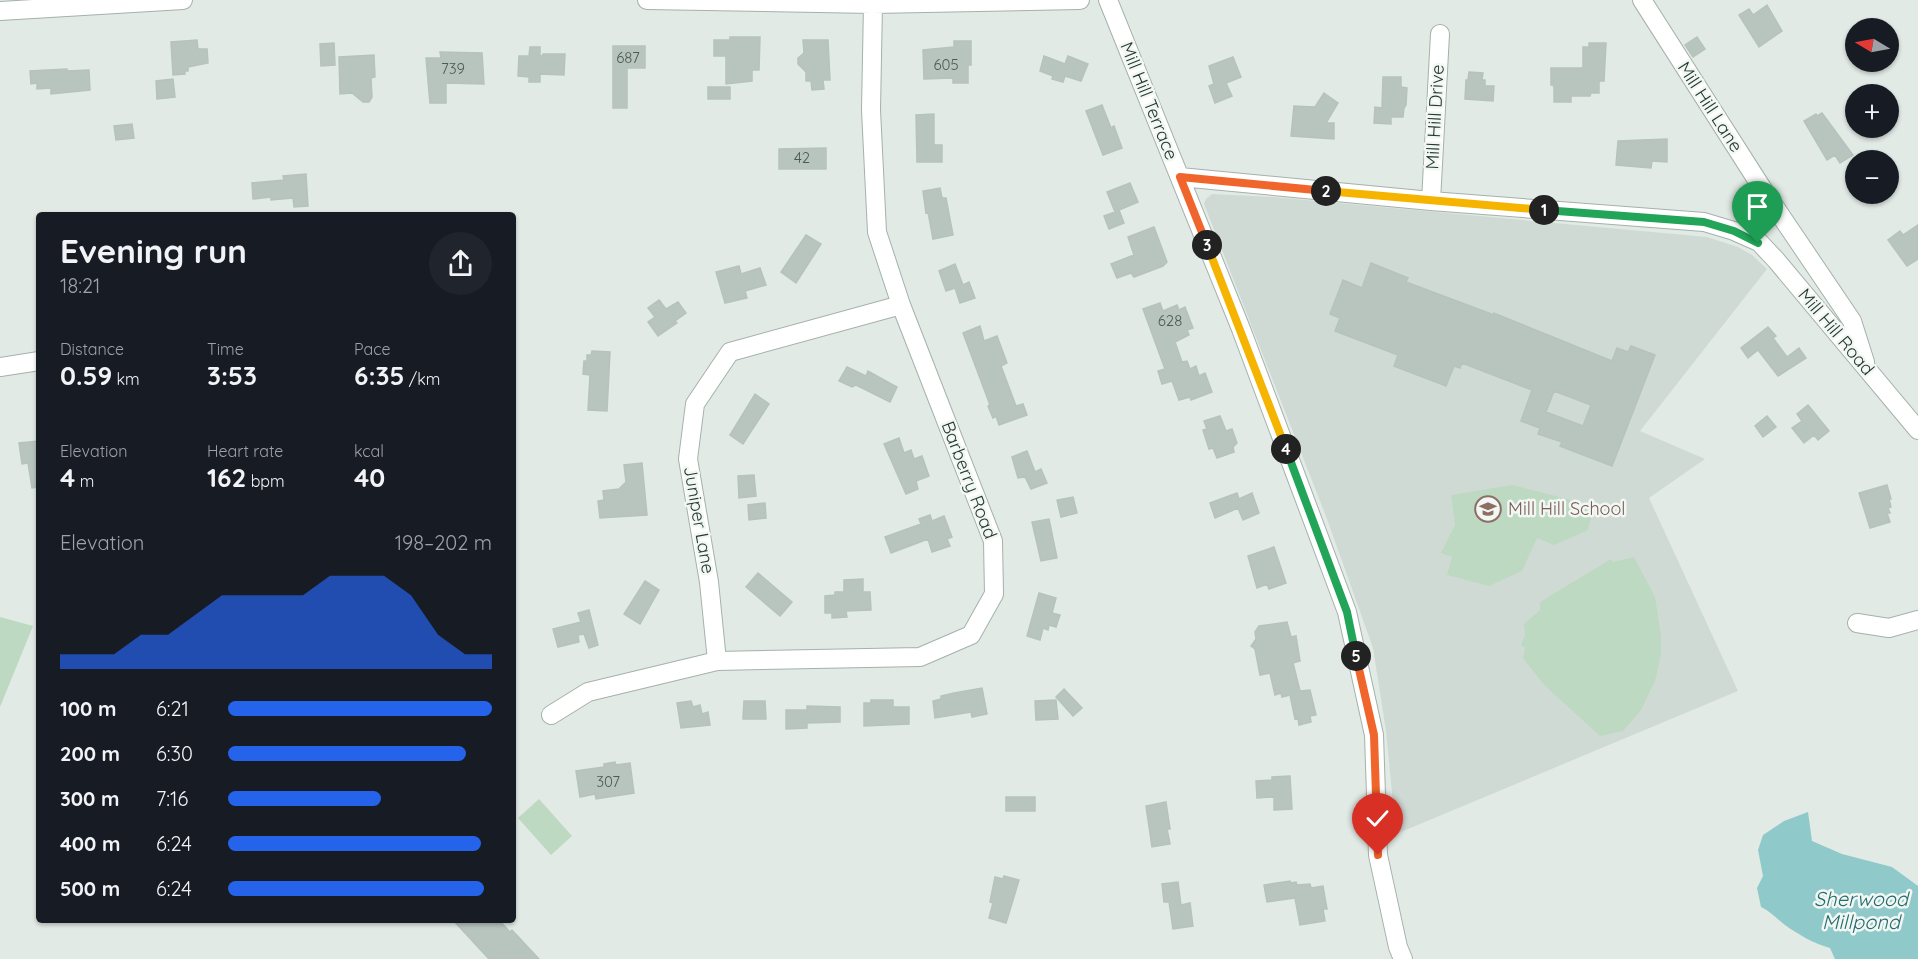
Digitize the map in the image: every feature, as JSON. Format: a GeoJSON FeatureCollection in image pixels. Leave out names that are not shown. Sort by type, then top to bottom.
{"type":"FeatureCollection","features":[{"type":"Feature","properties":{"kind":"street"},"geometry":{"type":"LineString","coordinates":[[0,10],[183,0]]}},
{"type":"Feature","properties":{"kind":"street"},"geometry":{"type":"LineString","coordinates":[[647,0],[873,4],[1080,0]]}},
{"type":"Feature","properties":{"kind":"street","name":"Mill Hill Terrace"},"geometry":{"type":"LineString","coordinates":[[1108,0],[1241,329],[1347,612],[1374,735],[1378,855],[1398,947],[1404,959]]}},
{"type":"Feature","properties":{"kind":"street","name":"Mill Hill Lane"},"geometry":{"type":"LineString","coordinates":[[1642,0],[1762,189],[1852,321],[1867,369]]}},
{"type":"Feature","properties":{"kind":"street","name":"Barberry Road"},"geometry":{"type":"LineString","coordinates":[[551,715],[588,692],[717,661],[920,657],[971,635],[994,594],[993,541],[901,305],[877,232],[871,110],[873,4]]}},
{"type":"Feature","properties":{"kind":"street","name":"Mill Hill Drive"},"geometry":{"type":"LineString","coordinates":[[1431,201],[1440,34]]}},
{"type":"Feature","properties":{"kind":"street","name":"Mill Hill Road"},"geometry":{"type":"LineString","coordinates":[[1180,177],[1431,201],[1704,222],[1734,231],[1758,243],[1776,260],[1918,430]]}},
{"type":"Feature","properties":{"kind":"street","name":"Juniper Lane"},"geometry":{"type":"LineString","coordinates":[[717,661],[709,582],[688,459],[695,404],[730,352],[901,305]]}},
{"type":"Feature","properties":{"kind":"street"},"geometry":{"type":"LineString","coordinates":[[0,367],[36,361]]}},
{"type":"Feature","properties":{"kind":"street"},"geometry":{"type":"LineString","coordinates":[[1857,623],[1889,628],[1918,620]]}},
{"type":"Feature","properties":{"kind":"shaded area","name":"Mill Hill School"},"geometry":{"type":"Polygon","coordinates":[[[1212,194],[1273,197],[1707,237],[1738,247],[1752,255],[1767,269],[1640,431],[1705,459],[1649,498],[1738,691],[1396,834],[1386,731],[1373,648],[1327,519],[1204,204],[1212,194]]]}},
{"type":"Feature","properties":{"kind":"green space"},"geometry":{"type":"Polygon","coordinates":[[[1512,485],[1594,506],[1588,530],[1554,545],[1537,538],[1522,571],[1489,586],[1447,575],[1452,557],[1441,553],[1455,525],[1451,495],[1512,485]]]}},
{"type":"Feature","properties":{"kind":"green space"},"geometry":{"type":"Polygon","coordinates":[[[1634,557],[1655,597],[1661,636],[1661,654],[1655,681],[1641,710],[1623,731],[1600,736],[1544,685],[1523,658],[1525,648],[1521,645],[1525,635],[1524,624],[1540,610],[1540,602],[1611,559],[1613,562],[1634,557]]]}},
{"type":"Feature","properties":{"kind":"green space"},"geometry":{"type":"Polygon","coordinates":[[[0,617],[33,626],[0,707],[0,617]]]}},
{"type":"Feature","properties":{"kind":"green space"},"geometry":{"type":"Polygon","coordinates":[[[539,799],[572,836],[551,855],[518,818],[539,799]]]}},
{"type":"Feature","properties":{"kind":"water","name":"Sherwood Millpond"},"geometry":{"type":"Polygon","coordinates":[[[1808,812],[1812,841],[1842,854],[1892,867],[1918,886],[1918,959],[1835,959],[1830,948],[1801,935],[1761,907],[1757,888],[1763,876],[1758,850],[1763,835],[1784,821],[1808,812]]]}},
{"type":"Feature","properties":{"kind":"building"},"geometry":{"type":"Polygon","coordinates":[[[1767,5],[1782,31],[1759,47],[1739,15],[1749,9],[1753,15],[1767,5]]]}},
{"type":"Feature","properties":{"kind":"building"},"geometry":{"type":"Polygon","coordinates":[[[730,37],[760,37],[759,70],[752,70],[752,81],[726,84],[726,56],[714,56],[714,40],[730,40],[730,37]]]}},
{"type":"Feature","properties":{"kind":"building"},"geometry":{"type":"Polygon","coordinates":[[[1697,37],[1705,49],[1693,57],[1685,45],[1697,37]]]}},
{"type":"Feature","properties":{"kind":"building"},"geometry":{"type":"Polygon","coordinates":[[[197,40],[198,49],[207,49],[208,63],[188,67],[185,74],[173,75],[171,42],[197,40]]]}},
{"type":"Feature","properties":{"kind":"building"},"geometry":{"type":"Polygon","coordinates":[[[803,40],[828,40],[830,80],[823,80],[824,89],[812,90],[811,81],[806,81],[806,72],[798,64],[798,58],[804,53],[803,40]]]}},
{"type":"Feature","properties":{"kind":"building"},"geometry":{"type":"Polygon","coordinates":[[[954,41],[971,41],[968,83],[953,83],[953,78],[924,79],[923,50],[954,47],[954,41]]]}},
{"type":"Feature","properties":{"kind":"building"},"geometry":{"type":"Polygon","coordinates":[[[334,43],[335,65],[321,66],[320,44],[334,43]]]}},
{"type":"Feature","properties":{"kind":"building"},"geometry":{"type":"Polygon","coordinates":[[[1589,43],[1606,43],[1604,81],[1599,81],[1599,93],[1591,93],[1590,96],[1571,96],[1571,102],[1554,102],[1551,68],[1583,68],[1583,47],[1589,47],[1589,43]]]}},
{"type":"Feature","properties":{"kind":"building"},"geometry":{"type":"Polygon","coordinates":[[[613,46],[645,46],[645,68],[627,68],[627,108],[613,108],[613,46]]]}},
{"type":"Feature","properties":{"kind":"building"},"geometry":{"type":"Polygon","coordinates":[[[530,47],[540,47],[540,56],[565,54],[564,75],[540,74],[540,82],[529,82],[529,77],[518,76],[519,56],[529,56],[530,47]]]}},
{"type":"Feature","properties":{"kind":"building"},"geometry":{"type":"Polygon","coordinates":[[[440,52],[482,53],[484,84],[446,83],[446,103],[430,103],[426,58],[441,58],[440,52]]]}},
{"type":"Feature","properties":{"kind":"building"},"geometry":{"type":"Polygon","coordinates":[[[374,55],[375,77],[371,78],[372,97],[369,102],[363,102],[352,93],[340,94],[339,57],[374,55]]]}},
{"type":"Feature","properties":{"kind":"building"},"geometry":{"type":"Polygon","coordinates":[[[1044,56],[1065,64],[1068,56],[1088,64],[1081,81],[1065,76],[1063,82],[1052,79],[1053,76],[1040,71],[1044,56]]]}},
{"type":"Feature","properties":{"kind":"building"},"geometry":{"type":"Polygon","coordinates":[[[1233,57],[1241,77],[1226,83],[1232,96],[1215,103],[1209,86],[1214,84],[1209,66],[1233,57]]]}},
{"type":"Feature","properties":{"kind":"building"},"geometry":{"type":"Polygon","coordinates":[[[67,69],[67,71],[89,70],[90,90],[51,94],[51,88],[37,89],[37,83],[31,84],[30,71],[67,69]]]}},
{"type":"Feature","properties":{"kind":"building"},"geometry":{"type":"Polygon","coordinates":[[[1469,72],[1483,73],[1482,80],[1485,80],[1485,86],[1494,86],[1493,101],[1465,99],[1469,72]]]}},
{"type":"Feature","properties":{"kind":"building"},"geometry":{"type":"Polygon","coordinates":[[[1383,77],[1401,77],[1401,87],[1407,88],[1403,117],[1391,117],[1391,124],[1374,123],[1375,107],[1382,108],[1383,77]]]}},
{"type":"Feature","properties":{"kind":"building"},"geometry":{"type":"Polygon","coordinates":[[[173,79],[175,97],[157,99],[156,81],[173,79]]]}},
{"type":"Feature","properties":{"kind":"building"},"geometry":{"type":"Polygon","coordinates":[[[708,87],[730,87],[730,99],[708,99],[708,87]]]}},
{"type":"Feature","properties":{"kind":"building"},"geometry":{"type":"Polygon","coordinates":[[[1324,93],[1338,103],[1326,123],[1334,123],[1334,139],[1291,136],[1294,106],[1315,107],[1324,93]]]}},
{"type":"Feature","properties":{"kind":"building"},"geometry":{"type":"Polygon","coordinates":[[[1102,105],[1111,128],[1114,126],[1122,148],[1103,155],[1086,111],[1102,105]]]}},
{"type":"Feature","properties":{"kind":"building"},"geometry":{"type":"Polygon","coordinates":[[[1822,113],[1849,150],[1845,150],[1845,160],[1840,163],[1835,155],[1827,160],[1804,121],[1816,114],[1817,116],[1822,113]]]}},
{"type":"Feature","properties":{"kind":"building"},"geometry":{"type":"Polygon","coordinates":[[[934,114],[934,145],[942,145],[942,162],[917,162],[916,115],[934,114]]]}},
{"type":"Feature","properties":{"kind":"building"},"geometry":{"type":"Polygon","coordinates":[[[132,124],[134,138],[116,140],[114,126],[132,124]]]}},
{"type":"Feature","properties":{"kind":"building"},"geometry":{"type":"Polygon","coordinates":[[[1667,139],[1667,162],[1652,161],[1651,168],[1616,165],[1618,141],[1667,139]]]}},
{"type":"Feature","properties":{"kind":"building"},"geometry":{"type":"Polygon","coordinates":[[[826,148],[826,169],[779,169],[779,149],[826,148]]]}},
{"type":"Feature","properties":{"kind":"building"},"geometry":{"type":"Polygon","coordinates":[[[306,174],[308,206],[294,207],[293,198],[253,199],[252,183],[284,180],[283,176],[306,174]]]}},
{"type":"Feature","properties":{"kind":"building"},"geometry":{"type":"Polygon","coordinates":[[[1130,183],[1138,202],[1119,210],[1124,223],[1109,229],[1104,216],[1115,212],[1107,192],[1130,183]]]}},
{"type":"Feature","properties":{"kind":"building"},"geometry":{"type":"Polygon","coordinates":[[[940,188],[942,198],[946,198],[953,235],[933,239],[923,191],[940,188]]]}},
{"type":"Feature","properties":{"kind":"building"},"geometry":{"type":"Polygon","coordinates":[[[1918,225],[1918,259],[1907,266],[1888,240],[1900,231],[1903,235],[1918,225]]]}},
{"type":"Feature","properties":{"kind":"building"},"geometry":{"type":"Polygon","coordinates":[[[1154,227],[1167,262],[1163,266],[1134,277],[1131,273],[1117,278],[1111,264],[1134,255],[1128,237],[1154,227]]]}},
{"type":"Feature","properties":{"kind":"building"},"geometry":{"type":"Polygon","coordinates":[[[806,235],[821,244],[796,283],[781,272],[806,235]]]}},
{"type":"Feature","properties":{"kind":"building"},"geometry":{"type":"Polygon","coordinates":[[[1371,263],[1408,278],[1406,282],[1494,315],[1494,313],[1612,361],[1617,348],[1628,352],[1631,346],[1655,355],[1612,466],[1560,446],[1562,442],[1538,434],[1540,428],[1521,421],[1532,390],[1462,363],[1460,368],[1454,366],[1446,386],[1394,366],[1398,355],[1335,331],[1340,318],[1330,314],[1343,280],[1362,288],[1371,263]],[[1554,391],[1546,412],[1583,426],[1591,405],[1554,391]]]}},
{"type":"Feature","properties":{"kind":"building"},"geometry":{"type":"Polygon","coordinates":[[[955,264],[963,285],[969,282],[975,298],[960,303],[955,288],[946,291],[939,271],[955,264]]]}},
{"type":"Feature","properties":{"kind":"building"},"geometry":{"type":"Polygon","coordinates":[[[739,266],[741,274],[760,268],[766,285],[745,291],[747,298],[725,303],[716,272],[739,266]]]}},
{"type":"Feature","properties":{"kind":"building"},"geometry":{"type":"Polygon","coordinates":[[[659,300],[666,309],[678,302],[686,313],[675,321],[677,323],[658,336],[648,322],[655,317],[648,308],[659,300]]]}},
{"type":"Feature","properties":{"kind":"building"},"geometry":{"type":"Polygon","coordinates":[[[1160,303],[1163,311],[1177,305],[1179,310],[1185,307],[1193,328],[1187,330],[1189,335],[1175,342],[1182,362],[1187,361],[1190,369],[1196,366],[1199,376],[1205,373],[1212,392],[1191,400],[1190,397],[1179,400],[1172,381],[1162,384],[1158,371],[1165,369],[1143,309],[1160,303]]]}},
{"type":"Feature","properties":{"kind":"building"},"geometry":{"type":"Polygon","coordinates":[[[980,326],[984,341],[997,336],[1007,363],[1001,366],[1016,406],[1023,404],[1027,415],[999,425],[996,416],[993,418],[988,406],[990,405],[963,333],[980,326]]]}},
{"type":"Feature","properties":{"kind":"building"},"geometry":{"type":"Polygon","coordinates":[[[1768,327],[1776,336],[1773,338],[1787,357],[1799,348],[1806,358],[1778,376],[1758,350],[1748,358],[1741,348],[1768,327]]]}},
{"type":"Feature","properties":{"kind":"building"},"geometry":{"type":"Polygon","coordinates":[[[592,351],[610,352],[607,411],[588,410],[590,375],[583,374],[584,361],[587,361],[587,355],[591,355],[592,351]]]}},
{"type":"Feature","properties":{"kind":"building"},"geometry":{"type":"Polygon","coordinates":[[[847,367],[866,376],[868,371],[897,387],[890,402],[856,385],[852,387],[839,381],[847,367]]]}},
{"type":"Feature","properties":{"kind":"building"},"geometry":{"type":"Polygon","coordinates":[[[755,394],[769,404],[743,444],[730,435],[755,394]]]}},
{"type":"Feature","properties":{"kind":"building"},"geometry":{"type":"Polygon","coordinates":[[[1808,405],[1829,431],[1818,440],[1814,435],[1804,443],[1792,428],[1802,421],[1797,414],[1808,405]]]}},
{"type":"Feature","properties":{"kind":"building"},"geometry":{"type":"Polygon","coordinates":[[[1220,416],[1226,431],[1232,429],[1237,443],[1233,447],[1234,452],[1217,458],[1213,448],[1209,449],[1203,430],[1207,429],[1204,421],[1220,416]]]}},
{"type":"Feature","properties":{"kind":"building"},"geometry":{"type":"Polygon","coordinates":[[[1767,416],[1776,427],[1763,437],[1755,426],[1767,416]]]}},
{"type":"Feature","properties":{"kind":"building"},"geometry":{"type":"Polygon","coordinates":[[[899,438],[904,453],[911,450],[914,459],[922,456],[929,476],[916,481],[918,489],[906,494],[884,444],[899,438]]]}},
{"type":"Feature","properties":{"kind":"building"},"geometry":{"type":"Polygon","coordinates":[[[36,441],[36,487],[32,488],[28,463],[22,464],[19,443],[36,441]]]}},
{"type":"Feature","properties":{"kind":"building"},"geometry":{"type":"Polygon","coordinates":[[[1027,451],[1035,472],[1041,469],[1047,483],[1031,489],[1025,477],[1018,478],[1012,457],[1027,451]]]}},
{"type":"Feature","properties":{"kind":"building"},"geometry":{"type":"Polygon","coordinates":[[[642,463],[647,515],[600,518],[598,501],[604,500],[603,491],[619,489],[626,482],[624,465],[642,463]]]}},
{"type":"Feature","properties":{"kind":"building"},"geometry":{"type":"Polygon","coordinates":[[[754,475],[756,496],[739,498],[738,476],[754,475]]]}},
{"type":"Feature","properties":{"kind":"building"},"geometry":{"type":"Polygon","coordinates":[[[1887,485],[1891,499],[1889,499],[1891,507],[1888,508],[1890,513],[1887,513],[1890,522],[1870,528],[1859,493],[1887,485]]]}},
{"type":"Feature","properties":{"kind":"building"},"geometry":{"type":"Polygon","coordinates":[[[1237,493],[1239,499],[1252,493],[1259,513],[1243,520],[1238,508],[1215,518],[1210,503],[1237,493]]]}},
{"type":"Feature","properties":{"kind":"building"},"geometry":{"type":"Polygon","coordinates":[[[1073,497],[1077,513],[1061,517],[1057,500],[1073,497]]]}},
{"type":"Feature","properties":{"kind":"building"},"geometry":{"type":"Polygon","coordinates":[[[765,503],[766,518],[749,520],[748,505],[765,503]]]}},
{"type":"Feature","properties":{"kind":"building"},"geometry":{"type":"Polygon","coordinates":[[[930,515],[932,521],[944,516],[952,537],[947,539],[950,546],[932,552],[928,539],[891,553],[885,537],[921,524],[919,519],[930,515]]]}},
{"type":"Feature","properties":{"kind":"building"},"geometry":{"type":"Polygon","coordinates":[[[1049,519],[1057,558],[1041,561],[1032,522],[1049,519]]]}},
{"type":"Feature","properties":{"kind":"building"},"geometry":{"type":"Polygon","coordinates":[[[1274,547],[1286,583],[1269,589],[1267,584],[1257,588],[1248,556],[1274,547]]]}},
{"type":"Feature","properties":{"kind":"building"},"geometry":{"type":"Polygon","coordinates":[[[758,573],[792,602],[780,616],[746,587],[758,573]]]}},
{"type":"Feature","properties":{"kind":"building"},"geometry":{"type":"Polygon","coordinates":[[[863,579],[863,592],[870,592],[871,610],[846,611],[847,617],[832,618],[832,613],[825,613],[825,596],[835,595],[835,592],[844,592],[844,580],[863,579]]]}},
{"type":"Feature","properties":{"kind":"building"},"geometry":{"type":"Polygon","coordinates":[[[645,581],[659,590],[640,624],[624,614],[645,581]]]}},
{"type":"Feature","properties":{"kind":"building"},"geometry":{"type":"Polygon","coordinates":[[[1039,593],[1056,598],[1052,613],[1060,615],[1056,627],[1049,625],[1048,630],[1043,628],[1040,640],[1027,636],[1039,593]]]}},
{"type":"Feature","properties":{"kind":"building"},"geometry":{"type":"Polygon","coordinates":[[[589,610],[598,645],[589,648],[584,634],[578,635],[579,642],[558,647],[553,629],[581,622],[578,613],[589,610]]]}},
{"type":"Feature","properties":{"kind":"building"},"geometry":{"type":"Polygon","coordinates":[[[1287,622],[1291,637],[1296,636],[1300,661],[1293,663],[1300,691],[1310,690],[1316,715],[1310,716],[1311,722],[1299,725],[1298,718],[1295,719],[1290,695],[1282,697],[1281,693],[1275,695],[1270,673],[1260,675],[1255,649],[1251,646],[1256,639],[1255,632],[1259,626],[1287,622]]]}},
{"type":"Feature","properties":{"kind":"building"},"geometry":{"type":"Polygon","coordinates":[[[982,688],[987,714],[972,717],[971,712],[935,718],[933,701],[941,699],[941,696],[982,688]]]}},
{"type":"Feature","properties":{"kind":"building"},"geometry":{"type":"Polygon","coordinates":[[[1064,689],[1082,708],[1073,716],[1056,697],[1064,689]]]}},
{"type":"Feature","properties":{"kind":"building"},"geometry":{"type":"Polygon","coordinates":[[[871,700],[893,700],[893,707],[909,707],[909,724],[864,726],[864,703],[871,703],[871,700]]]}},
{"type":"Feature","properties":{"kind":"building"},"geometry":{"type":"Polygon","coordinates":[[[1056,700],[1058,719],[1036,720],[1035,701],[1056,700]]]}},
{"type":"Feature","properties":{"kind":"building"},"geometry":{"type":"Polygon","coordinates":[[[691,701],[693,707],[700,705],[702,714],[708,712],[710,725],[681,728],[677,703],[691,701]]]}},
{"type":"Feature","properties":{"kind":"building"},"geometry":{"type":"Polygon","coordinates":[[[744,701],[765,701],[766,719],[743,719],[744,701]]]}},
{"type":"Feature","properties":{"kind":"building"},"geometry":{"type":"Polygon","coordinates":[[[807,706],[840,707],[840,722],[807,723],[807,728],[786,729],[786,710],[807,710],[807,706]]]}},
{"type":"Feature","properties":{"kind":"building"},"geometry":{"type":"Polygon","coordinates":[[[615,762],[616,765],[630,763],[634,793],[596,799],[595,794],[580,797],[576,771],[604,767],[604,764],[615,762]]]}},
{"type":"Feature","properties":{"kind":"building"},"geometry":{"type":"Polygon","coordinates":[[[1290,776],[1292,809],[1274,810],[1274,797],[1257,798],[1256,781],[1290,776]]]}},
{"type":"Feature","properties":{"kind":"building"},"geometry":{"type":"Polygon","coordinates":[[[1006,797],[1035,797],[1035,811],[1006,811],[1006,797]]]}},
{"type":"Feature","properties":{"kind":"building"},"geometry":{"type":"Polygon","coordinates":[[[1166,802],[1170,844],[1152,847],[1146,806],[1166,802]]]}},
{"type":"Feature","properties":{"kind":"building"},"geometry":{"type":"Polygon","coordinates":[[[1004,876],[1019,880],[1006,923],[989,918],[995,877],[1003,879],[1004,876]]]}},
{"type":"Feature","properties":{"kind":"building"},"geometry":{"type":"Polygon","coordinates":[[[1290,881],[1291,883],[1296,882],[1297,885],[1310,884],[1311,888],[1323,886],[1327,909],[1323,909],[1325,921],[1300,925],[1295,898],[1267,902],[1264,885],[1290,881]]]}},
{"type":"Feature","properties":{"kind":"building"},"geometry":{"type":"Polygon","coordinates":[[[1178,882],[1181,905],[1190,903],[1193,926],[1173,929],[1169,902],[1164,902],[1162,884],[1178,882]]]}},
{"type":"Feature","properties":{"kind":"building"},"geometry":{"type":"Polygon","coordinates":[[[456,923],[502,923],[510,932],[512,930],[539,959],[489,959],[456,923]]]}},
{"type":"Feature","properties":{"kind":"place","name":"Mill Hill School"},"geometry":{"type":"Point","coordinates":[1488,509]}},
{"type":"Feature","properties":{"kind":"route"},"geometry":{"type":"LineString","coordinates":[[1378,855],[1374,735],[1347,612],[1241,329],[1180,177],[1431,201],[1704,222],[1734,231],[1758,243]]}}]}
